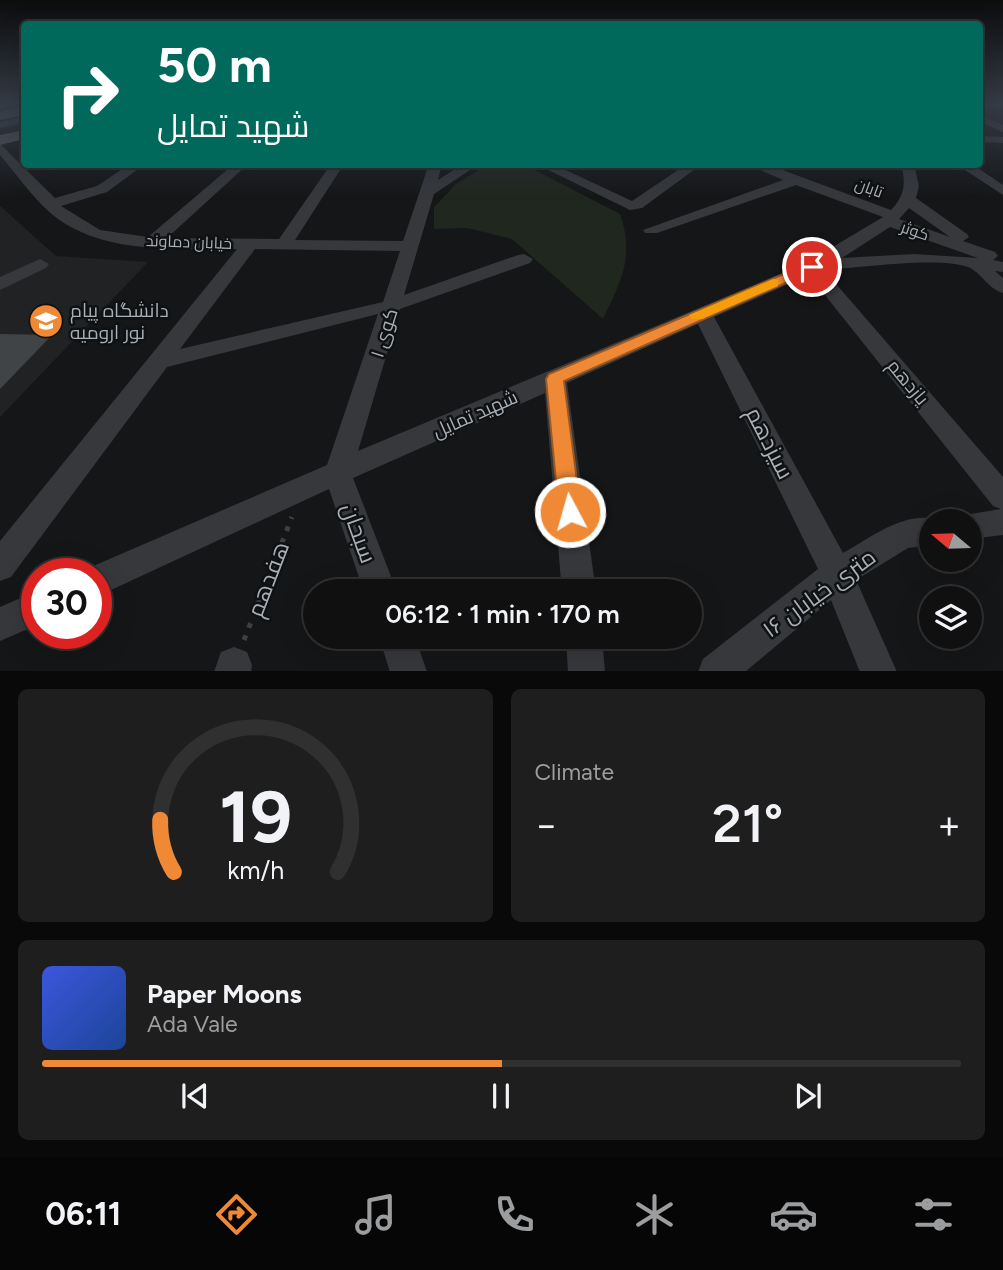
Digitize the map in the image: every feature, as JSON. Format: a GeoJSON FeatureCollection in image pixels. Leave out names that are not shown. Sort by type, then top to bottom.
{"type":"FeatureCollection","features":[{"type":"Feature","properties":{"kind":"main road"},"geometry":{"type":"LineString","coordinates":[[0,140],[21,136]]}},
{"type":"Feature","properties":{"kind":"street"},"geometry":{"type":"LineString","coordinates":[[983,139],[1003,140]]}},
{"type":"Feature","properties":{"kind":"street","name":"خیابان دماوند"},"geometry":{"type":"LineString","coordinates":[[0,148],[62,215],[96,234],[152,243],[412,246]]}},
{"type":"Feature","properties":{"kind":"street"},"geometry":{"type":"LineString","coordinates":[[51,204],[102,189],[133,168]]}},
{"type":"Feature","properties":{"kind":"street"},"geometry":{"type":"LineString","coordinates":[[152,243],[237,168]]}},
{"type":"Feature","properties":{"kind":"street"},"geometry":{"type":"LineString","coordinates":[[284,245],[335,168]]}},
{"type":"Feature","properties":{"kind":"street","name":"کوی ۱"},"geometry":{"type":"LineString","coordinates":[[338,474],[435,168]]}},
{"type":"Feature","properties":{"kind":"street"},"geometry":{"type":"LineString","coordinates":[[429,191],[466,168]]}},
{"type":"Feature","properties":{"kind":"street"},"geometry":{"type":"LineString","coordinates":[[550,168],[630,206],[637,205],[690,168]]}},
{"type":"Feature","properties":{"kind":"street","name":"تابان"},"geometry":{"type":"LineString","coordinates":[[764,168],[891,219]]}},
{"type":"Feature","properties":{"kind":"street","name":"کوثر"},"geometry":{"type":"LineString","coordinates":[[908,168],[912,186],[908,199],[891,219],[1003,260]]}},
{"type":"Feature","properties":{"kind":"street"},"geometry":{"type":"LineString","coordinates":[[968,168],[1003,191]]}},
{"type":"Feature","properties":{"kind":"street"},"geometry":{"type":"LineString","coordinates":[[651,230],[796,180]]}},
{"type":"Feature","properties":{"kind":"street"},"geometry":{"type":"LineString","coordinates":[[908,199],[958,236],[1003,260]]}},
{"type":"Feature","properties":{"kind":"street","name":"شهید تمایل"},"geometry":{"type":"LineString","coordinates":[[112,574],[304,487],[812,267],[891,219]]}},
{"type":"Feature","properties":{"kind":"street"},"geometry":{"type":"LineString","coordinates":[[0,566],[162,361],[250,244]]}},
{"type":"Feature","properties":{"kind":"street"},"geometry":{"type":"LineString","coordinates":[[812,267],[879,258],[1003,267]]}},
{"type":"Feature","properties":{"kind":"street"},"geometry":{"type":"LineString","coordinates":[[162,361],[393,305],[524,259]]}},
{"type":"Feature","properties":{"kind":"street"},"geometry":{"type":"LineString","coordinates":[[974,263],[1003,287]]}},
{"type":"Feature","properties":{"kind":"street"},"geometry":{"type":"LineString","coordinates":[[0,284],[40,264]]}},
{"type":"Feature","properties":{"kind":"street","name":"یازدهم"},"geometry":{"type":"LineString","coordinates":[[812,267],[1003,497]]}},
{"type":"Feature","properties":{"kind":"street","name":"سیزدهم"},"geometry":{"type":"LineString","coordinates":[[702,313],[837,574],[879,671]]}},
{"type":"Feature","properties":{"kind":"street"},"geometry":{"type":"LineString","coordinates":[[555,379],[578,579]]}},
{"type":"Feature","properties":{"kind":"street","name":"سبحان"},"geometry":{"type":"LineString","coordinates":[[338,474],[375,579]]}},
{"type":"Feature","properties":{"kind":"street"},"geometry":{"type":"LineString","coordinates":[[982,525],[1003,522]]}},
{"type":"Feature","properties":{"kind":"street","name":"۱۶ متری خیابان"},"geometry":{"type":"LineString","coordinates":[[716,671],[837,574],[903,535],[919,533]]}},
{"type":"Feature","properties":{"kind":"street"},"geometry":{"type":"LineString","coordinates":[[0,624],[21,615]]}},
{"type":"Feature","properties":{"kind":"street"},"geometry":{"type":"LineString","coordinates":[[401,649],[409,671]]}},
{"type":"Feature","properties":{"kind":"street"},"geometry":{"type":"LineString","coordinates":[[585,649],[587,671]]}},
{"type":"Feature","properties":{"kind":"path","name":"هفدهم"},"geometry":{"type":"LineString","coordinates":[[233,668],[304,487]]}},
{"type":"Feature","properties":{"kind":"shaded area"},"geometry":{"type":"Polygon","coordinates":[[[482,168],[531,168],[620,214],[626,256],[620,280],[603,319],[512,239],[467,228],[434,229],[434,207],[456,184],[482,168]]]}},
{"type":"Feature","properties":{"kind":"shaded area","name":"دانشگاه پیام نور ارومیه"},"geometry":{"type":"Polygon","coordinates":[[[0,206],[56,256],[148,262],[0,417],[0,206]]]}},
{"type":"Feature","properties":{"kind":"building"},"geometry":{"type":"Polygon","coordinates":[[[0,334],[52,335],[0,389],[0,334]]]}},
{"type":"Feature","properties":{"kind":"slow traffic"},"geometry":{"type":"LineString","coordinates":[[697,315],[773,283]]}},
{"type":"Feature","properties":{"kind":"place","name":"دانشگاه پیام نور ارومیه"},"geometry":{"type":"Point","coordinates":[46,321]}},
{"type":"Feature","properties":{"kind":"route"},"geometry":{"type":"LineString","coordinates":[[570,512],[555,379],[812,267]]}}]}
